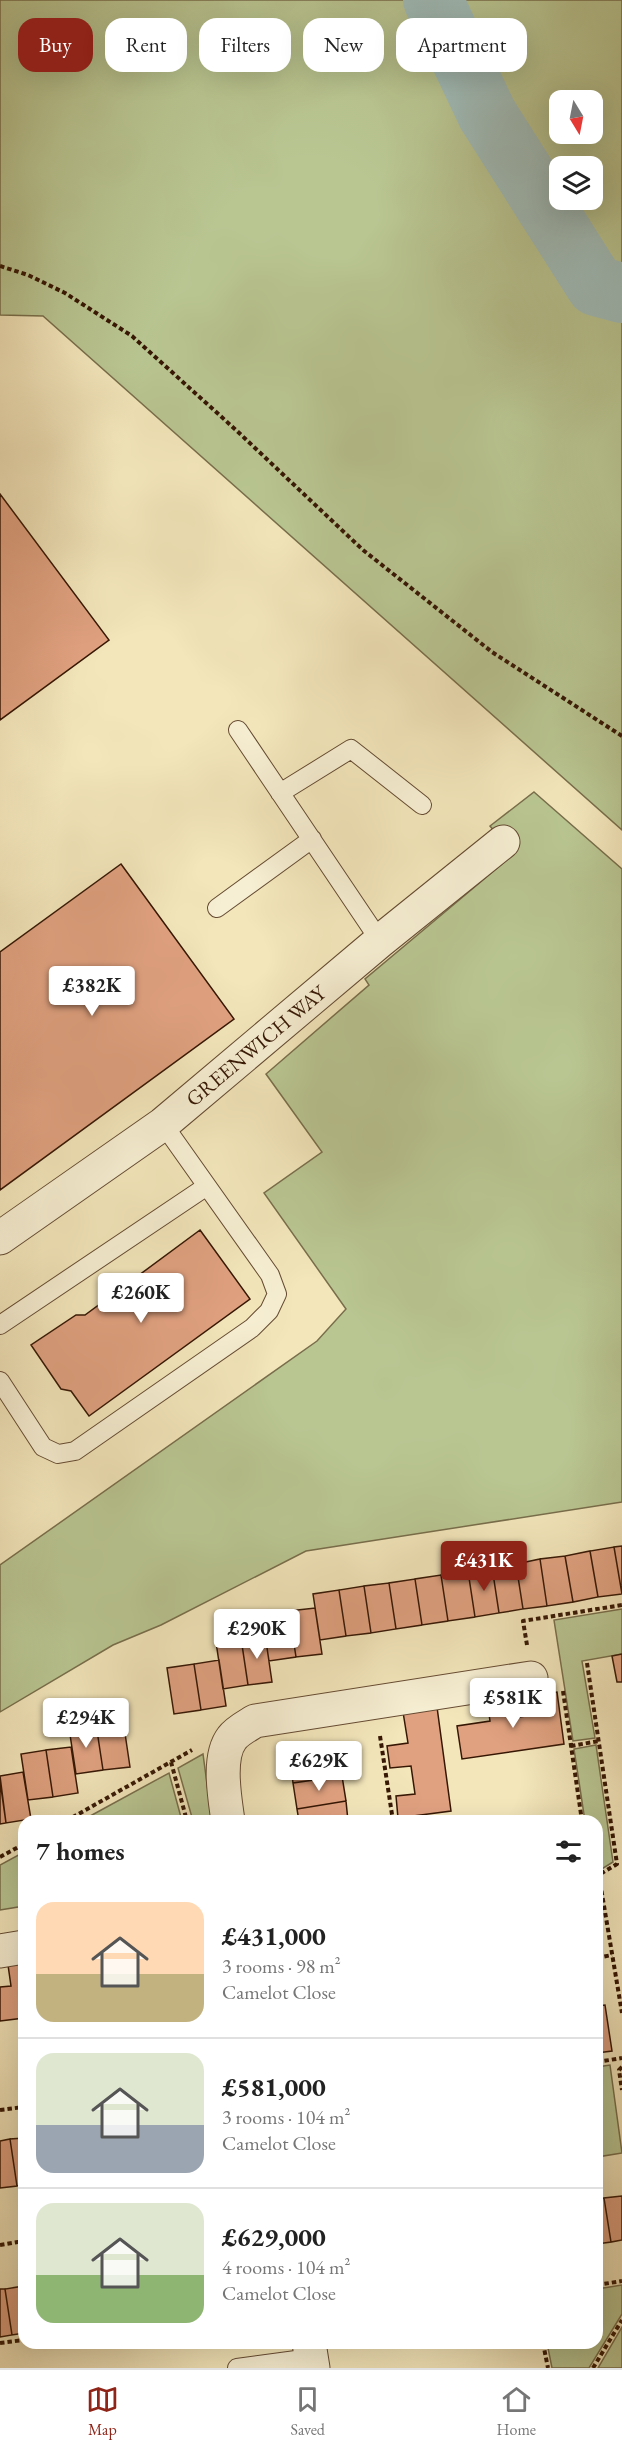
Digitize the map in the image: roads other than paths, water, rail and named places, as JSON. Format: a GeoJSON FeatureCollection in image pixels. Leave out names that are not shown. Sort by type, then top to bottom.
{"type":"FeatureCollection","features":[{"type":"Feature","properties":{"kind":"street","name":"GREENWICH WAY"},"geometry":{"type":"LineString","coordinates":[[0,1238],[163,1124],[380,941],[503,842]]}},
{"type":"Feature","properties":{"kind":"street"},"geometry":{"type":"LineString","coordinates":[[227,1815],[222,1783],[228,1744],[233,1736],[255,1721],[531,1678]]}},
{"type":"Feature","properties":{"kind":"street"},"geometry":{"type":"LineString","coordinates":[[0,1951],[18,1948]]}},
{"type":"Feature","properties":{"kind":"lane"},"geometry":{"type":"LineString","coordinates":[[238,730],[380,941]]}},
{"type":"Feature","properties":{"kind":"lane"},"geometry":{"type":"LineString","coordinates":[[280,793],[351,749],[422,805]]}},
{"type":"Feature","properties":{"kind":"lane"},"geometry":{"type":"LineString","coordinates":[[217,908],[312,839]]}},
{"type":"Feature","properties":{"kind":"lane"},"geometry":{"type":"LineString","coordinates":[[0,1381],[43,1447],[58,1454],[75,1451],[252,1328],[269,1311],[277,1294],[270,1275],[163,1124]]}},
{"type":"Feature","properties":{"kind":"lane"},"geometry":{"type":"LineString","coordinates":[[0,1326],[207,1186]]}},
{"type":"Feature","properties":{"kind":"lane"},"geometry":{"type":"LineString","coordinates":[[237,2368],[311,2356]]}},
{"type":"Feature","properties":{"kind":"waterway"},"geometry":{"type":"LineString","coordinates":[[433,0],[487,114],[596,286],[622,293]]}}]}
